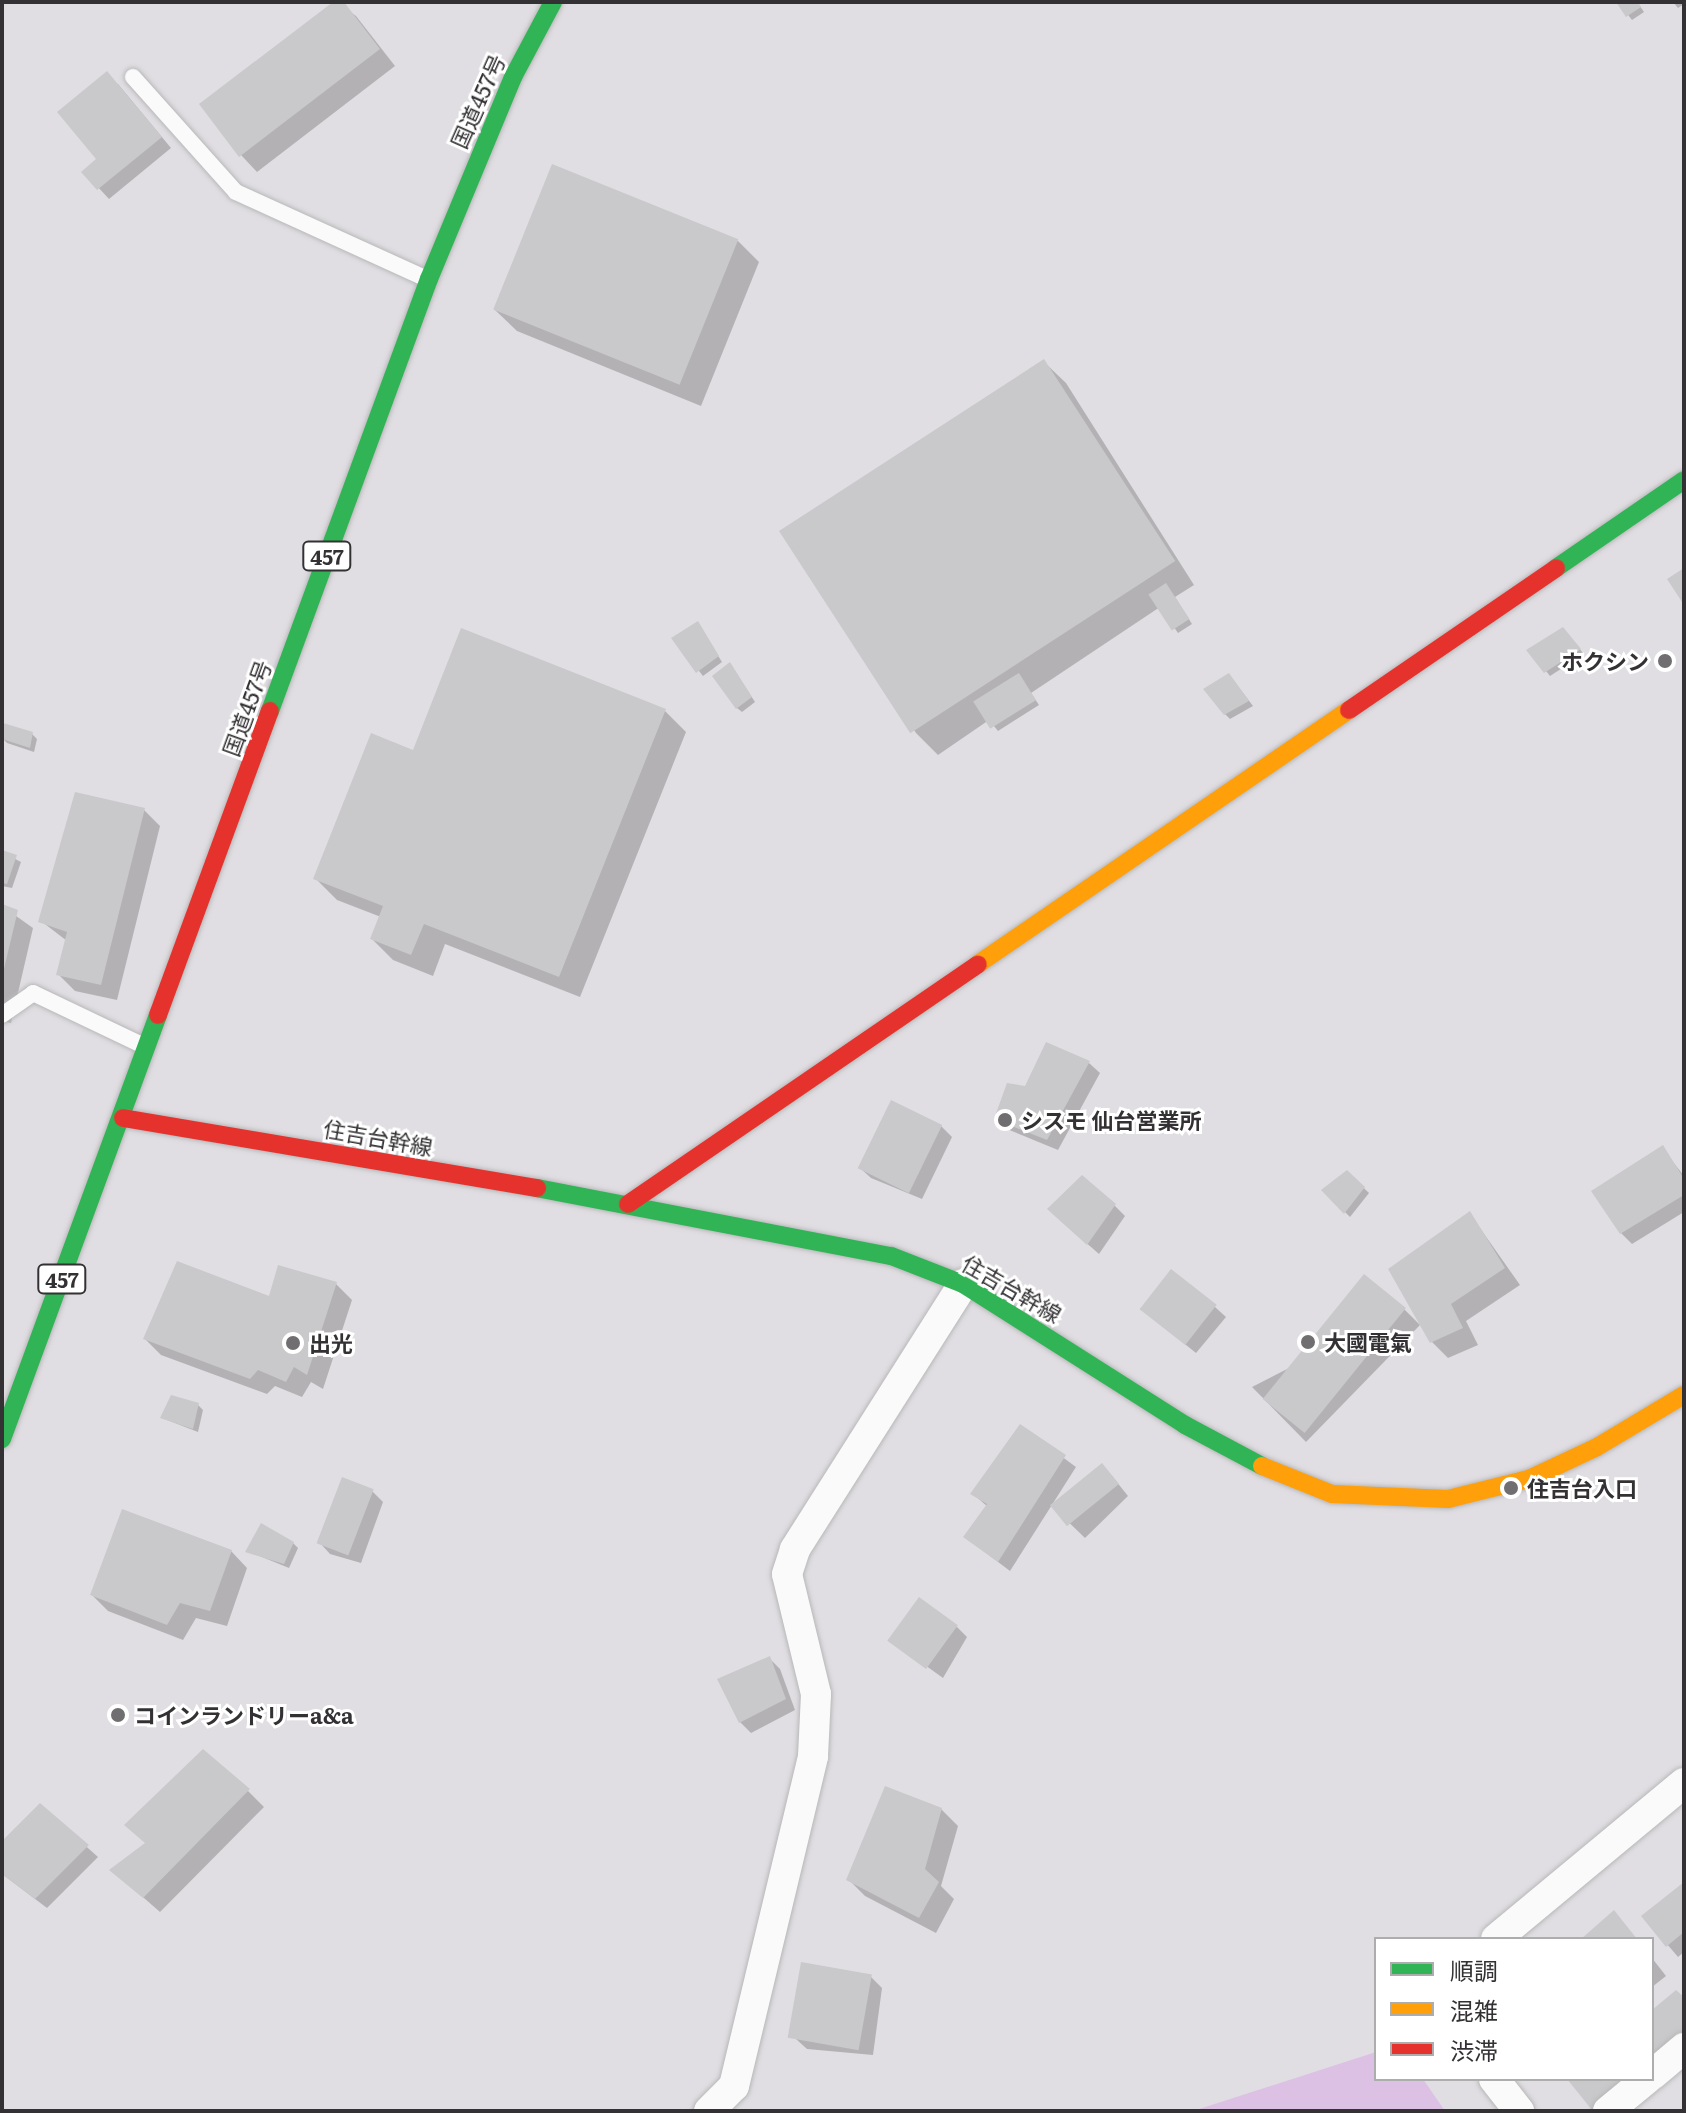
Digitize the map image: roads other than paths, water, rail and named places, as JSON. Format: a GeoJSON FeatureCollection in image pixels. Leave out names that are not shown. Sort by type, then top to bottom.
{"type":"FeatureCollection","features":[{"type":"Feature","properties":{"kind":"main road","name":"国道457号"},"geometry":{"type":"LineString","coordinates":[[2,1439],[149,1048],[429,279],[513,77],[553,2]]}},
{"type":"Feature","properties":{"kind":"main road"},"geometry":{"type":"LineString","coordinates":[[628,1204],[1684,480]]}},
{"type":"Feature","properties":{"kind":"main road","name":"住吉台幹線"},"geometry":{"type":"LineString","coordinates":[[123,1118],[628,1204],[891,1256],[963,1284],[1185,1425],[1286,1479],[1332,1494],[1448,1499],[1529,1479],[1597,1447],[1684,1395]]}},
{"type":"Feature","properties":{"kind":"street"},"geometry":{"type":"LineString","coordinates":[[709,2111],[734,2086],[813,1756],[816,1694],[787,1574],[795,1549],[963,1284]]}},
{"type":"Feature","properties":{"kind":"street"},"geometry":{"type":"LineString","coordinates":[[1498,1937],[1684,1783]]}},
{"type":"Feature","properties":{"kind":"street"},"geometry":{"type":"LineString","coordinates":[[1654,2073],[1684,2048]]}},
{"type":"Feature","properties":{"kind":"street"},"geometry":{"type":"LineString","coordinates":[[1496,2081],[1519,2111]]}},
{"type":"Feature","properties":{"kind":"street"},"geometry":{"type":"LineString","coordinates":[[1608,2111],[1645,2081]]}},
{"type":"Feature","properties":{"kind":"lane"},"geometry":{"type":"LineString","coordinates":[[133,77],[236,192],[429,279]]}},
{"type":"Feature","properties":{"kind":"lane"},"geometry":{"type":"LineString","coordinates":[[2,1015],[33,993],[149,1048]]}},
{"type":"Feature","properties":{"kind":"place","name":"ホクシン"},"geometry":{"type":"Point","coordinates":[1665,661]}},
{"type":"Feature","properties":{"kind":"place","name":"シスモ 仙台営業所"},"geometry":{"type":"Point","coordinates":[1005,1120]}},
{"type":"Feature","properties":{"kind":"place","name":"大國電氣"},"geometry":{"type":"Point","coordinates":[1308,1342]}},
{"type":"Feature","properties":{"kind":"place","name":"出光"},"geometry":{"type":"Point","coordinates":[293,1343]}},
{"type":"Feature","properties":{"kind":"place","name":"住吉台入口"},"geometry":{"type":"Point","coordinates":[1511,1488]}},
{"type":"Feature","properties":{"kind":"place","name":"コインランドリーa&a"},"geometry":{"type":"Point","coordinates":[118,1715]}}]}
